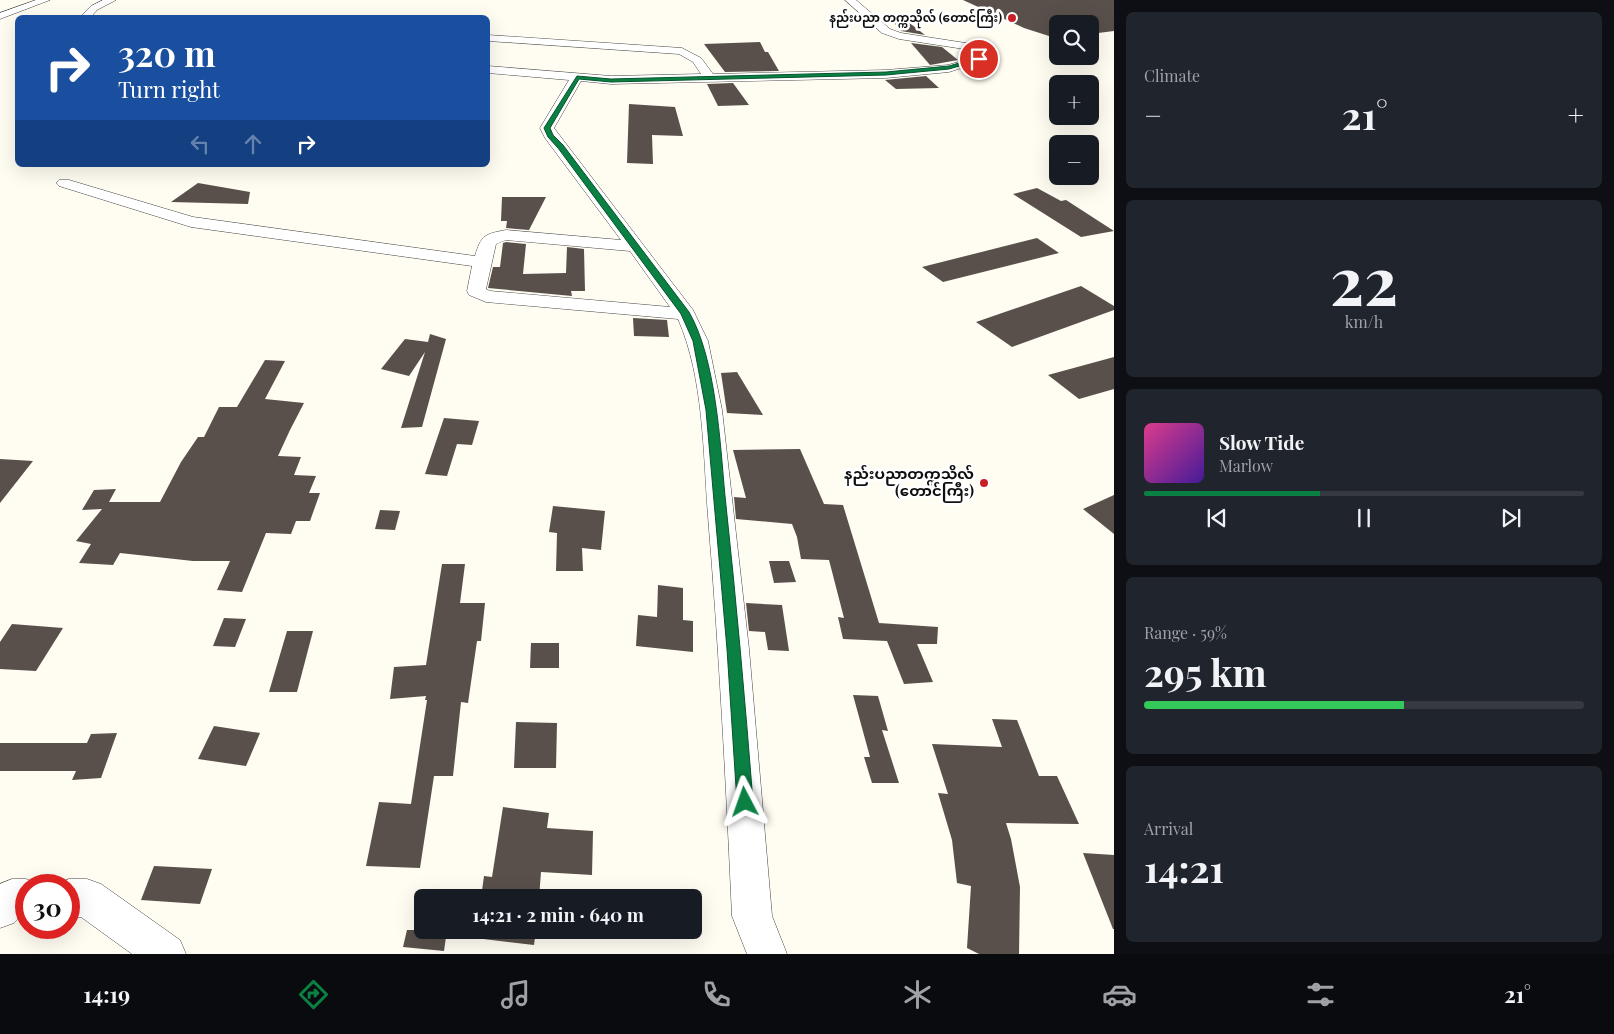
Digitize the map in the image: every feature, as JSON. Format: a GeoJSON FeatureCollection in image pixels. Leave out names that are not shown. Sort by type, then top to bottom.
{"type":"FeatureCollection","features":[{"type":"Feature","properties":{"kind":"street"},"geometry":{"type":"LineString","coordinates":[[3,20],[45,0]]}},
{"type":"Feature","properties":{"kind":"street"},"geometry":{"type":"LineString","coordinates":[[87,15],[94,8],[111,0]]}},
{"type":"Feature","properties":{"kind":"street"},"geometry":{"type":"LineString","coordinates":[[490,69],[611,80],[710,78],[886,74],[949,68],[979,59],[968,46],[899,36],[886,31],[850,0]]}},
{"type":"Feature","properties":{"kind":"street"},"geometry":{"type":"LineString","coordinates":[[490,38],[682,51],[697,60],[710,78]]}},
{"type":"Feature","properties":{"kind":"street"},"geometry":{"type":"LineString","coordinates":[[577,77],[547,128],[550,135],[686,314],[698,341],[711,410],[734,649],[752,916],[767,954]]}},
{"type":"Feature","properties":{"kind":"street"},"geometry":{"type":"LineString","coordinates":[[64,184],[191,222],[482,262]]}},
{"type":"Feature","properties":{"kind":"street"},"geometry":{"type":"LineString","coordinates":[[635,246],[506,235],[494,237],[488,241],[476,291],[486,296],[686,314]]}},
{"type":"Feature","properties":{"kind":"street"},"geometry":{"type":"LineString","coordinates":[[0,909],[12,898],[15,898]]}},
{"type":"Feature","properties":{"kind":"street"},"geometry":{"type":"LineString","coordinates":[[80,898],[87,898],[166,954]]}},
{"type":"Feature","properties":{"kind":"building"},"geometry":{"type":"Polygon","coordinates":[[[963,0],[1114,0],[1114,31],[1099,33],[1099,15],[1049,15],[1049,36],[1024,28],[963,0]]]}},
{"type":"Feature","properties":{"kind":"building"},"geometry":{"type":"Polygon","coordinates":[[[898,14],[925,35],[901,31],[892,20],[898,14]]]}},
{"type":"Feature","properties":{"kind":"building"},"geometry":{"type":"Polygon","coordinates":[[[760,42],[779,71],[725,72],[704,44],[760,42]]]}},
{"type":"Feature","properties":{"kind":"building"},"geometry":{"type":"Polygon","coordinates":[[[911,43],[942,47],[958,60],[930,65],[911,43]]]}},
{"type":"Feature","properties":{"kind":"building"},"geometry":{"type":"Polygon","coordinates":[[[926,76],[939,88],[896,89],[885,80],[926,76]]]}},
{"type":"Feature","properties":{"kind":"building"},"geometry":{"type":"Polygon","coordinates":[[[733,83],[749,105],[718,106],[707,84],[733,83]]]}},
{"type":"Feature","properties":{"kind":"building"},"geometry":{"type":"Polygon","coordinates":[[[629,104],[675,107],[683,136],[652,135],[653,164],[627,163],[629,104]]]}},
{"type":"Feature","properties":{"kind":"building"},"geometry":{"type":"Polygon","coordinates":[[[198,183],[250,192],[248,204],[171,202],[198,183]]]}},
{"type":"Feature","properties":{"kind":"building"},"geometry":{"type":"Polygon","coordinates":[[[1037,188],[1061,201],[1066,200],[1114,231],[1081,237],[1013,194],[1037,188]]]}},
{"type":"Feature","properties":{"kind":"building"},"geometry":{"type":"Polygon","coordinates":[[[502,197],[546,197],[529,230],[506,228],[507,221],[501,221],[502,197]]]}},
{"type":"Feature","properties":{"kind":"building"},"geometry":{"type":"Polygon","coordinates":[[[1037,238],[1059,253],[943,282],[922,267],[1037,238]]]}},
{"type":"Feature","properties":{"kind":"building"},"geometry":{"type":"Polygon","coordinates":[[[503,243],[526,244],[523,274],[566,273],[567,247],[584,249],[585,291],[571,291],[572,296],[488,288],[493,267],[500,267],[503,243]]]}},
{"type":"Feature","properties":{"kind":"building"},"geometry":{"type":"Polygon","coordinates":[[[1081,286],[1114,306],[1114,310],[1012,347],[976,322],[1081,286]]]}},
{"type":"Feature","properties":{"kind":"building"},"geometry":{"type":"Polygon","coordinates":[[[633,318],[667,320],[669,337],[634,336],[633,318]]]}},
{"type":"Feature","properties":{"kind":"building"},"geometry":{"type":"Polygon","coordinates":[[[430,334],[446,339],[422,427],[401,428],[425,352],[409,376],[381,369],[405,339],[428,342],[430,334]]]}},
{"type":"Feature","properties":{"kind":"building"},"geometry":{"type":"Polygon","coordinates":[[[1114,357],[1114,389],[1079,399],[1048,375],[1114,357]]]}},
{"type":"Feature","properties":{"kind":"building"},"geometry":{"type":"Polygon","coordinates":[[[265,360],[285,361],[265,399],[304,403],[278,456],[301,457],[294,475],[316,476],[309,493],[320,493],[310,521],[296,521],[291,534],[266,533],[242,592],[217,590],[230,561],[193,561],[120,553],[113,565],[79,563],[91,544],[76,541],[102,509],[82,510],[94,490],[116,489],[109,502],[160,502],[181,462],[198,437],[204,437],[219,407],[237,407],[265,360]]]}},
{"type":"Feature","properties":{"kind":"building"},"geometry":{"type":"Polygon","coordinates":[[[737,372],[763,415],[727,413],[721,373],[737,372]]]}},
{"type":"Feature","properties":{"kind":"building"},"geometry":{"type":"Polygon","coordinates":[[[444,418],[479,421],[472,445],[457,444],[447,476],[425,474],[444,418]]]}},
{"type":"Feature","properties":{"kind":"building"},"geometry":{"type":"Polygon","coordinates":[[[800,449],[824,504],[843,505],[879,623],[938,627],[937,644],[917,644],[933,682],[904,684],[887,641],[843,639],[838,617],[844,618],[829,560],[801,559],[797,537],[792,524],[736,519],[734,497],[746,498],[733,450],[800,449]]]}},
{"type":"Feature","properties":{"kind":"building"},"geometry":{"type":"Polygon","coordinates":[[[0,459],[33,461],[0,503],[0,459]]]}},
{"type":"Feature","properties":{"kind":"building"},"geometry":{"type":"Polygon","coordinates":[[[1114,495],[1114,534],[1083,509],[1114,495]]]}},
{"type":"Feature","properties":{"kind":"building"},"geometry":{"type":"Polygon","coordinates":[[[553,506],[605,511],[601,550],[582,548],[583,571],[556,571],[557,533],[549,532],[553,506]]]}},
{"type":"Feature","properties":{"kind":"building"},"geometry":{"type":"Polygon","coordinates":[[[380,510],[400,511],[395,530],[375,529],[380,510]]]}},
{"type":"Feature","properties":{"kind":"building"},"geometry":{"type":"Polygon","coordinates":[[[769,561],[789,561],[796,582],[774,583],[769,561]]]}},
{"type":"Feature","properties":{"kind":"building"},"geometry":{"type":"Polygon","coordinates":[[[442,564],[465,564],[460,603],[485,603],[481,641],[477,641],[468,703],[461,702],[453,776],[434,776],[420,868],[366,866],[379,802],[411,804],[427,700],[425,700],[426,696],[390,699],[394,667],[426,665],[442,564]]]}},
{"type":"Feature","properties":{"kind":"building"},"geometry":{"type":"Polygon","coordinates":[[[658,585],[683,588],[683,620],[693,621],[693,652],[636,646],[638,615],[657,617],[658,585]]]}},
{"type":"Feature","properties":{"kind":"building"},"geometry":{"type":"Polygon","coordinates":[[[746,603],[782,605],[789,651],[768,650],[765,632],[749,631],[746,603]]]}},
{"type":"Feature","properties":{"kind":"building"},"geometry":{"type":"Polygon","coordinates":[[[224,618],[246,619],[235,647],[213,646],[224,618]]]}},
{"type":"Feature","properties":{"kind":"building"},"geometry":{"type":"Polygon","coordinates":[[[12,624],[63,628],[36,671],[0,669],[0,642],[12,624]]]}},
{"type":"Feature","properties":{"kind":"building"},"geometry":{"type":"Polygon","coordinates":[[[287,631],[313,631],[297,692],[269,692],[287,631]]]}},
{"type":"Feature","properties":{"kind":"building"},"geometry":{"type":"Polygon","coordinates":[[[531,643],[559,643],[559,668],[530,668],[531,643]]]}},
{"type":"Feature","properties":{"kind":"building"},"geometry":{"type":"Polygon","coordinates":[[[853,695],[878,696],[888,731],[882,730],[899,783],[872,783],[864,757],[870,757],[853,695]]]}},
{"type":"Feature","properties":{"kind":"building"},"geometry":{"type":"Polygon","coordinates":[[[992,719],[1017,720],[1039,776],[1057,776],[1079,824],[1006,823],[1020,887],[1019,954],[979,954],[967,948],[971,886],[957,883],[952,840],[938,793],[948,794],[932,744],[1002,747],[992,719]]]}},
{"type":"Feature","properties":{"kind":"building"},"geometry":{"type":"Polygon","coordinates":[[[516,722],[557,723],[556,768],[514,768],[516,722]]]}},
{"type":"Feature","properties":{"kind":"building"},"geometry":{"type":"Polygon","coordinates":[[[214,726],[260,733],[246,766],[198,759],[214,726]]]}},
{"type":"Feature","properties":{"kind":"building"},"geometry":{"type":"Polygon","coordinates":[[[117,733],[101,778],[72,780],[76,771],[0,771],[0,743],[87,743],[91,734],[117,733]]]}},
{"type":"Feature","properties":{"kind":"building"},"geometry":{"type":"Polygon","coordinates":[[[503,807],[549,813],[547,828],[593,831],[592,875],[541,872],[540,889],[482,889],[484,876],[492,877],[503,807]]]}},
{"type":"Feature","properties":{"kind":"building"},"geometry":{"type":"Polygon","coordinates":[[[1083,853],[1114,855],[1114,929],[1113,929],[1083,853]]]}},
{"type":"Feature","properties":{"kind":"building"},"geometry":{"type":"Polygon","coordinates":[[[154,866],[212,869],[200,904],[141,900],[154,866]]]}},
{"type":"Feature","properties":{"kind":"building"},"geometry":{"type":"Polygon","coordinates":[[[407,930],[414,930],[414,939],[446,939],[444,951],[403,947],[407,930]]]}},
{"type":"Feature","properties":{"kind":"building"},"geometry":{"type":"Polygon","coordinates":[[[483,939],[535,939],[534,945],[483,939]]]}},
{"type":"Feature","properties":{"kind":"place","name":"နည်းပညာ တက္ကသိုလ် (တောင်ကြီး)"},"geometry":{"type":"Point","coordinates":[1012,18]}},
{"type":"Feature","properties":{"kind":"place","name":"နည်းပညာတက္ကသိုလ် (တောင်ကြီး)"},"geometry":{"type":"Point","coordinates":[984,483]}},
{"type":"Feature","properties":{"kind":"route"},"geometry":{"type":"LineString","coordinates":[[745,802],[734,649],[711,410],[698,341],[686,314],[550,135],[547,128],[577,77],[611,80],[886,74],[949,68],[979,59]]}}]}
